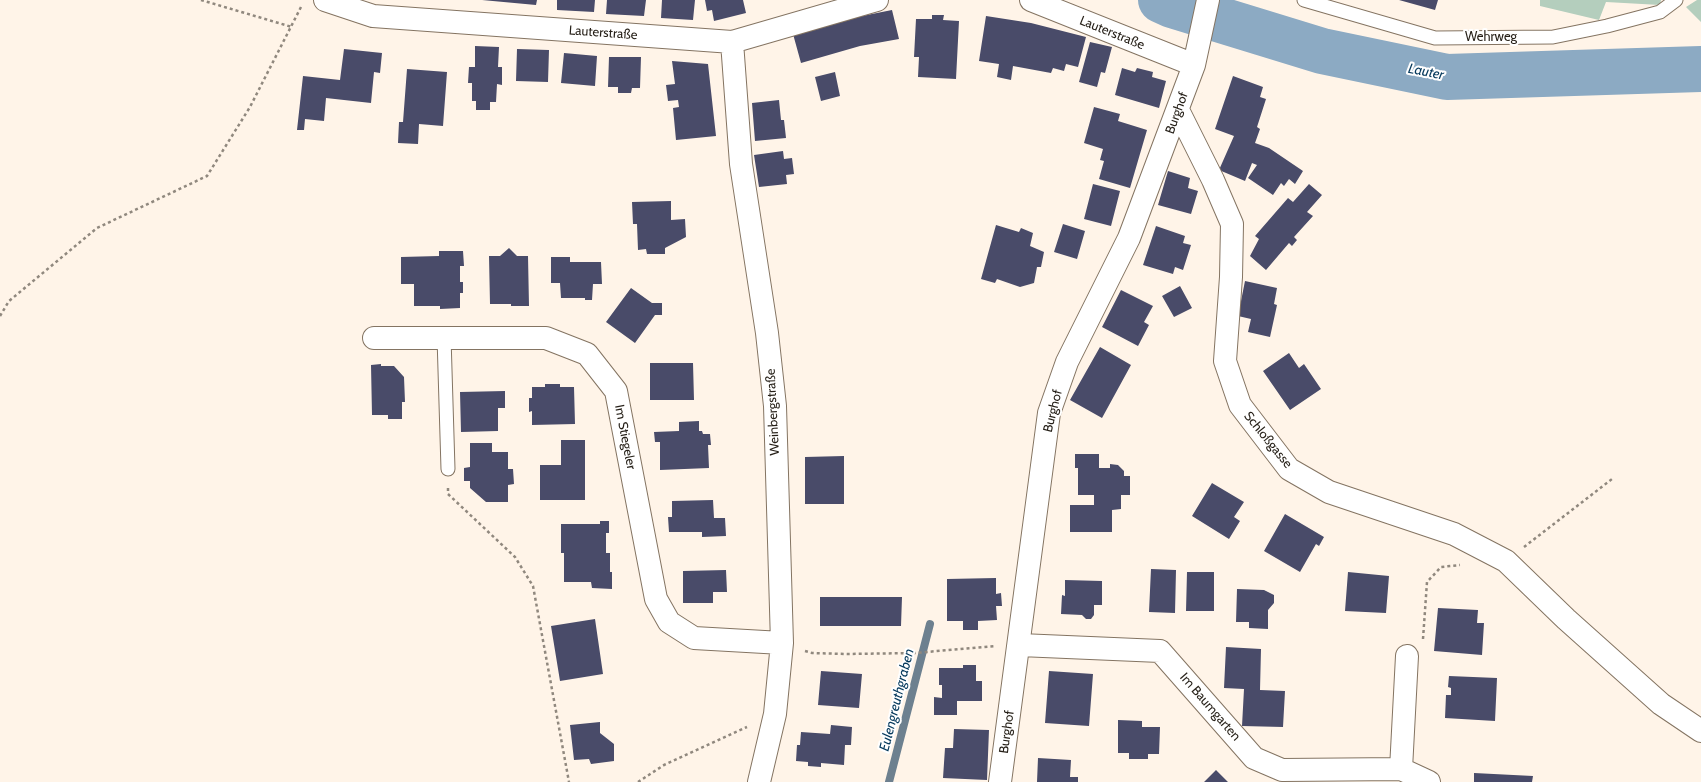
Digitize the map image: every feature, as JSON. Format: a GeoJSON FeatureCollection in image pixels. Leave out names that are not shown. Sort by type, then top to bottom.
{"type":"FeatureCollection","features":[{"type":"Feature","properties":{"kind":"street","name":"Lauterstraße"},"geometry":{"type":"LineString","coordinates":[[325,0],[373,16],[732,42],[877,0]]}},
{"type":"Feature","properties":{"kind":"street","name":"Lauterstraße"},"geometry":{"type":"LineString","coordinates":[[1031,0],[1194,65]]}},
{"type":"Feature","properties":{"kind":"street","name":"Burghof"},"geometry":{"type":"LineString","coordinates":[[1000,782],[1020,645],[1049,413],[1066,362],[1129,238],[1194,65],[1202,36],[1208,0]]}},
{"type":"Feature","properties":{"kind":"street","name":"Weinbergstraße"},"geometry":{"type":"LineString","coordinates":[[732,42],[741,164],[767,333],[774,406],[782,643],[775,714],[759,782]]}},
{"type":"Feature","properties":{"kind":"street","name":"Schloßgasse"},"geometry":{"type":"LineString","coordinates":[[1178,110],[1213,180],[1232,224],[1231,277],[1225,361],[1240,405],[1289,469],[1329,492],[1454,534],[1506,561],[1566,619],[1661,704],[1701,732]]}},
{"type":"Feature","properties":{"kind":"street","name":"Im Stiegeler"},"geometry":{"type":"LineString","coordinates":[[374,338],[546,338],[587,354],[616,391],[656,599],[669,622],[694,638],[782,643]]}},
{"type":"Feature","properties":{"kind":"street","name":"Im Baumgarten"},"geometry":{"type":"LineString","coordinates":[[1020,645],[1160,651],[1254,758],[1282,770],[1401,769],[1430,782]]}},
{"type":"Feature","properties":{"kind":"street"},"geometry":{"type":"LineString","coordinates":[[1401,769],[1407,656]]}},
{"type":"Feature","properties":{"kind":"lane","name":"Wehrweg"},"geometry":{"type":"LineString","coordinates":[[1304,0],[1427,36],[1443,38],[1553,37],[1607,26],[1660,12],[1676,0]]}},
{"type":"Feature","properties":{"kind":"lane"},"geometry":{"type":"LineString","coordinates":[[444,337],[448,469]]}},
{"type":"Feature","properties":{"kind":"path"},"geometry":{"type":"LineString","coordinates":[[201,0],[292,27]]}},
{"type":"Feature","properties":{"kind":"path"},"geometry":{"type":"LineString","coordinates":[[0,316],[10,301],[97,228],[208,176],[250,107],[305,0]]}},
{"type":"Feature","properties":{"kind":"path"},"geometry":{"type":"LineString","coordinates":[[448,469],[448,494],[515,557],[533,586],[569,782]]}},
{"type":"Feature","properties":{"kind":"path"},"geometry":{"type":"LineString","coordinates":[[1506,561],[1612,479]]}},
{"type":"Feature","properties":{"kind":"path"},"geometry":{"type":"LineString","coordinates":[[1407,656],[1422,656],[1427,582],[1442,567],[1463,565]]}},
{"type":"Feature","properties":{"kind":"path"},"geometry":{"type":"LineString","coordinates":[[782,643],[812,653],[915,653],[1020,645]]}},
{"type":"Feature","properties":{"kind":"path"},"geometry":{"type":"LineString","coordinates":[[638,782],[664,765],[775,714]]}},
{"type":"Feature","properties":{"kind":"green space"},"geometry":{"type":"Polygon","coordinates":[[[1540,0],[1661,0],[1660,5],[1606,2],[1599,20],[1540,6],[1540,0]]]}},
{"type":"Feature","properties":{"kind":"green space"},"geometry":{"type":"Polygon","coordinates":[[[1697,0],[1701,0],[1701,22],[1686,7],[1697,0]]]}},
{"type":"Feature","properties":{"kind":"building"},"geometry":{"type":"Polygon","coordinates":[[[482,0],[537,0],[536,5],[482,0]]]}},
{"type":"Feature","properties":{"kind":"building"},"geometry":{"type":"Polygon","coordinates":[[[557,0],[595,0],[594,12],[557,10],[557,0]]]}},
{"type":"Feature","properties":{"kind":"building"},"geometry":{"type":"Polygon","coordinates":[[[607,0],[646,0],[644,16],[606,14],[607,0]]]}},
{"type":"Feature","properties":{"kind":"building"},"geometry":{"type":"Polygon","coordinates":[[[662,0],[695,0],[693,20],[661,18],[662,0]]]}},
{"type":"Feature","properties":{"kind":"building"},"geometry":{"type":"Polygon","coordinates":[[[705,0],[743,0],[746,13],[714,21],[712,10],[707,11],[705,0]]]}},
{"type":"Feature","properties":{"kind":"building"},"geometry":{"type":"Polygon","coordinates":[[[1399,0],[1438,0],[1435,10],[1399,0]]]}},
{"type":"Feature","properties":{"kind":"building"},"geometry":{"type":"Polygon","coordinates":[[[892,10],[899,39],[860,46],[801,63],[793,34],[857,17],[892,10]]]}},
{"type":"Feature","properties":{"kind":"building"},"geometry":{"type":"Polygon","coordinates":[[[932,15],[944,15],[943,20],[959,21],[956,79],[918,77],[919,57],[914,57],[916,19],[932,19],[932,15]]]}},
{"type":"Feature","properties":{"kind":"building"},"geometry":{"type":"Polygon","coordinates":[[[986,16],[1031,23],[1086,37],[1078,67],[1066,64],[1064,71],[1053,68],[1051,73],[1013,66],[1011,80],[997,77],[999,64],[979,61],[986,16]]]}},
{"type":"Feature","properties":{"kind":"building"},"geometry":{"type":"Polygon","coordinates":[[[1090,42],[1112,47],[1105,73],[1101,72],[1097,87],[1079,82],[1090,42]]]}},
{"type":"Feature","properties":{"kind":"building"},"geometry":{"type":"Polygon","coordinates":[[[475,46],[499,47],[498,67],[502,67],[502,85],[497,84],[496,102],[490,102],[490,110],[476,110],[476,101],[472,101],[472,83],[468,83],[469,67],[475,67],[475,46]]]}},
{"type":"Feature","properties":{"kind":"building"},"geometry":{"type":"Polygon","coordinates":[[[344,49],[382,53],[380,73],[374,72],[371,103],[326,98],[324,121],[305,119],[304,130],[297,130],[303,76],[340,80],[344,49]]]}},
{"type":"Feature","properties":{"kind":"building"},"geometry":{"type":"Polygon","coordinates":[[[517,49],[549,50],[548,82],[516,81],[517,49]]]}},
{"type":"Feature","properties":{"kind":"building"},"geometry":{"type":"Polygon","coordinates":[[[564,53],[597,56],[595,86],[561,83],[564,53]]]}},
{"type":"Feature","properties":{"kind":"building"},"geometry":{"type":"Polygon","coordinates":[[[609,57],[641,57],[640,88],[632,88],[631,93],[618,93],[618,87],[608,87],[609,57]]]}},
{"type":"Feature","properties":{"kind":"building"},"geometry":{"type":"Polygon","coordinates":[[[672,61],[708,64],[716,136],[676,140],[673,108],[679,107],[678,100],[668,101],[666,85],[675,84],[672,61]]]}},
{"type":"Feature","properties":{"kind":"building"},"geometry":{"type":"Polygon","coordinates":[[[1122,68],[1135,72],[1137,68],[1153,72],[1152,77],[1166,81],[1159,108],[1115,95],[1122,68]]]}},
{"type":"Feature","properties":{"kind":"building"},"geometry":{"type":"Polygon","coordinates":[[[407,69],[447,72],[443,126],[419,124],[418,144],[398,143],[399,122],[403,122],[407,69]]]}},
{"type":"Feature","properties":{"kind":"building"},"geometry":{"type":"Polygon","coordinates":[[[835,72],[840,96],[821,101],[815,77],[835,72]]]}},
{"type":"Feature","properties":{"kind":"building"},"geometry":{"type":"Polygon","coordinates":[[[1233,76],[1263,87],[1260,97],[1266,99],[1257,127],[1260,129],[1255,143],[1269,148],[1303,171],[1295,184],[1289,179],[1284,186],[1281,183],[1273,195],[1248,178],[1257,165],[1252,163],[1245,181],[1219,170],[1234,136],[1215,129],[1233,76]]]}},
{"type":"Feature","properties":{"kind":"building"},"geometry":{"type":"Polygon","coordinates":[[[779,100],[781,120],[784,120],[786,138],[755,141],[752,103],[779,100]]]}},
{"type":"Feature","properties":{"kind":"building"},"geometry":{"type":"Polygon","coordinates":[[[1094,107],[1120,114],[1118,121],[1147,130],[1130,188],[1099,179],[1104,161],[1100,160],[1103,149],[1084,143],[1094,107]]]}},
{"type":"Feature","properties":{"kind":"building"},"geometry":{"type":"Polygon","coordinates":[[[783,151],[784,159],[792,158],[794,174],[786,175],[787,184],[759,187],[754,155],[783,151]]]}},
{"type":"Feature","properties":{"kind":"building"},"geometry":{"type":"Polygon","coordinates":[[[1168,171],[1190,178],[1188,188],[1198,191],[1191,214],[1158,205],[1168,171]]]}},
{"type":"Feature","properties":{"kind":"building"},"geometry":{"type":"Polygon","coordinates":[[[1093,184],[1120,191],[1111,226],[1084,219],[1093,184]]]}},
{"type":"Feature","properties":{"kind":"building"},"geometry":{"type":"Polygon","coordinates":[[[1309,184],[1322,195],[1307,212],[1313,216],[1294,237],[1297,240],[1292,246],[1289,243],[1266,270],[1250,256],[1259,239],[1255,236],[1288,198],[1293,202],[1309,184]]]}},
{"type":"Feature","properties":{"kind":"building"},"geometry":{"type":"Polygon","coordinates":[[[671,201],[671,220],[685,219],[686,237],[665,248],[665,254],[647,254],[646,249],[638,250],[637,224],[633,224],[632,202],[671,201]]]}},
{"type":"Feature","properties":{"kind":"building"},"geometry":{"type":"Polygon","coordinates":[[[1063,224],[1085,231],[1077,259],[1054,252],[1063,224]]]}},
{"type":"Feature","properties":{"kind":"building"},"geometry":{"type":"Polygon","coordinates":[[[996,225],[1019,232],[1021,228],[1033,233],[1030,246],[1044,252],[1041,267],[1037,267],[1034,283],[1020,287],[997,279],[995,283],[981,279],[996,225]]]}},
{"type":"Feature","properties":{"kind":"building"},"geometry":{"type":"Polygon","coordinates":[[[1156,226],[1185,236],[1183,243],[1191,245],[1183,270],[1175,267],[1173,274],[1143,265],[1156,226]]]}},
{"type":"Feature","properties":{"kind":"building"},"geometry":{"type":"Polygon","coordinates":[[[509,248],[517,256],[528,256],[529,306],[490,304],[489,256],[500,256],[509,248]]]}},
{"type":"Feature","properties":{"kind":"building"},"geometry":{"type":"Polygon","coordinates":[[[439,251],[463,251],[464,266],[460,266],[460,282],[463,282],[463,293],[460,293],[460,308],[440,309],[440,306],[414,306],[414,284],[401,284],[401,257],[439,256],[439,251]]]}},
{"type":"Feature","properties":{"kind":"building"},"geometry":{"type":"Polygon","coordinates":[[[551,257],[570,257],[570,262],[601,262],[602,284],[593,284],[592,300],[585,300],[585,298],[561,298],[560,283],[551,283],[551,257]]]}},
{"type":"Feature","properties":{"kind":"building"},"geometry":{"type":"Polygon","coordinates":[[[1245,281],[1277,288],[1274,304],[1277,305],[1270,337],[1248,332],[1251,319],[1238,316],[1245,281]]]}},
{"type":"Feature","properties":{"kind":"building"},"geometry":{"type":"Polygon","coordinates":[[[1180,286],[1192,308],[1174,317],[1162,296],[1180,286]]]}},
{"type":"Feature","properties":{"kind":"building"},"geometry":{"type":"Polygon","coordinates":[[[631,288],[652,303],[662,303],[662,315],[655,315],[635,343],[606,322],[631,288]]]}},
{"type":"Feature","properties":{"kind":"building"},"geometry":{"type":"Polygon","coordinates":[[[1121,290],[1153,306],[1144,322],[1149,325],[1138,346],[1102,327],[1121,290]]]}},
{"type":"Feature","properties":{"kind":"building"},"geometry":{"type":"Polygon","coordinates":[[[1100,347],[1131,365],[1102,418],[1070,400],[1100,347]]]}},
{"type":"Feature","properties":{"kind":"building"},"geometry":{"type":"Polygon","coordinates":[[[1289,353],[1299,368],[1304,364],[1321,389],[1290,410],[1263,371],[1289,353]]]}},
{"type":"Feature","properties":{"kind":"building"},"geometry":{"type":"Polygon","coordinates":[[[650,363],[693,363],[694,400],[650,400],[650,363]]]}},
{"type":"Feature","properties":{"kind":"building"},"geometry":{"type":"Polygon","coordinates":[[[381,364],[381,366],[394,366],[404,377],[405,402],[402,402],[402,419],[388,419],[388,415],[372,415],[371,365],[381,364]]]}},
{"type":"Feature","properties":{"kind":"building"},"geometry":{"type":"Polygon","coordinates":[[[545,384],[560,384],[560,387],[574,387],[575,424],[532,425],[532,411],[529,412],[529,398],[532,398],[532,387],[545,387],[545,384]]]}},
{"type":"Feature","properties":{"kind":"building"},"geometry":{"type":"Polygon","coordinates":[[[505,391],[505,408],[498,408],[498,431],[461,432],[460,392],[505,391]]]}},
{"type":"Feature","properties":{"kind":"building"},"geometry":{"type":"Polygon","coordinates":[[[699,421],[699,431],[702,431],[703,434],[710,434],[711,445],[708,445],[709,468],[660,470],[660,442],[655,442],[654,432],[679,431],[679,422],[699,421]]]}},
{"type":"Feature","properties":{"kind":"building"},"geometry":{"type":"Polygon","coordinates":[[[561,440],[585,440],[585,500],[540,500],[540,465],[561,465],[561,440]]]}},
{"type":"Feature","properties":{"kind":"building"},"geometry":{"type":"Polygon","coordinates":[[[470,443],[492,443],[492,452],[508,452],[508,469],[513,469],[514,484],[508,485],[508,502],[486,502],[470,488],[470,481],[464,481],[464,468],[470,467],[470,443]]]}},
{"type":"Feature","properties":{"kind":"building"},"geometry":{"type":"Polygon","coordinates":[[[1075,454],[1099,454],[1099,468],[1110,468],[1110,464],[1118,465],[1124,471],[1124,476],[1130,476],[1130,495],[1121,495],[1121,509],[1112,510],[1112,532],[1070,532],[1070,505],[1094,505],[1094,495],[1078,495],[1078,468],[1075,468],[1075,454]]]}},
{"type":"Feature","properties":{"kind":"building"},"geometry":{"type":"Polygon","coordinates":[[[844,456],[844,504],[805,504],[805,457],[844,456]]]}},
{"type":"Feature","properties":{"kind":"building"},"geometry":{"type":"Polygon","coordinates":[[[1212,483],[1244,502],[1234,517],[1240,521],[1229,539],[1192,516],[1212,483]]]}},
{"type":"Feature","properties":{"kind":"building"},"geometry":{"type":"Polygon","coordinates":[[[713,500],[714,518],[725,518],[726,536],[702,537],[702,532],[669,532],[668,517],[672,517],[672,501],[713,500]]]}},
{"type":"Feature","properties":{"kind":"building"},"geometry":{"type":"Polygon","coordinates":[[[1285,514],[1324,537],[1319,546],[1316,544],[1300,572],[1264,551],[1285,514]]]}},
{"type":"Feature","properties":{"kind":"building"},"geometry":{"type":"Polygon","coordinates":[[[600,521],[609,521],[609,533],[606,533],[606,553],[610,553],[612,589],[592,588],[591,582],[564,582],[564,553],[561,553],[561,524],[600,524],[600,521]]]}},
{"type":"Feature","properties":{"kind":"building"},"geometry":{"type":"Polygon","coordinates":[[[1151,569],[1176,570],[1175,613],[1149,612],[1151,569]]]}},
{"type":"Feature","properties":{"kind":"building"},"geometry":{"type":"Polygon","coordinates":[[[726,570],[727,592],[713,592],[713,603],[683,603],[683,571],[726,570]]]}},
{"type":"Feature","properties":{"kind":"building"},"geometry":{"type":"Polygon","coordinates":[[[1187,572],[1214,572],[1214,611],[1186,611],[1187,572]]]}},
{"type":"Feature","properties":{"kind":"building"},"geometry":{"type":"Polygon","coordinates":[[[1348,572],[1389,576],[1386,613],[1345,611],[1348,572]]]}},
{"type":"Feature","properties":{"kind":"building"},"geometry":{"type":"Polygon","coordinates":[[[996,578],[996,594],[1001,593],[1002,606],[996,606],[997,620],[978,621],[978,630],[963,630],[963,621],[947,621],[947,579],[996,578]]]}},
{"type":"Feature","properties":{"kind":"building"},"geometry":{"type":"Polygon","coordinates":[[[1065,580],[1102,581],[1102,605],[1094,605],[1094,615],[1091,619],[1086,619],[1082,615],[1061,614],[1062,595],[1065,596],[1065,580]]]}},
{"type":"Feature","properties":{"kind":"building"},"geometry":{"type":"Polygon","coordinates":[[[1237,589],[1264,590],[1274,595],[1274,603],[1268,610],[1268,629],[1249,628],[1249,622],[1236,622],[1237,589]]]}},
{"type":"Feature","properties":{"kind":"building"},"geometry":{"type":"Polygon","coordinates":[[[820,597],[902,597],[901,626],[820,626],[820,597]]]}},
{"type":"Feature","properties":{"kind":"building"},"geometry":{"type":"Polygon","coordinates":[[[1438,608],[1478,610],[1477,623],[1484,623],[1482,655],[1434,651],[1438,608]]]}},
{"type":"Feature","properties":{"kind":"building"},"geometry":{"type":"Polygon","coordinates":[[[595,619],[603,674],[560,681],[551,626],[595,619]]]}},
{"type":"Feature","properties":{"kind":"building"},"geometry":{"type":"Polygon","coordinates":[[[1226,647],[1261,649],[1260,690],[1285,691],[1283,727],[1242,726],[1244,689],[1224,688],[1226,647]]]}},
{"type":"Feature","properties":{"kind":"building"},"geometry":{"type":"Polygon","coordinates":[[[963,665],[976,665],[976,681],[982,681],[982,701],[957,701],[957,715],[934,715],[934,697],[942,698],[942,685],[939,685],[939,668],[963,668],[963,665]]]}},
{"type":"Feature","properties":{"kind":"building"},"geometry":{"type":"Polygon","coordinates":[[[821,671],[862,674],[859,708],[818,705],[821,671]]]}},
{"type":"Feature","properties":{"kind":"building"},"geometry":{"type":"Polygon","coordinates":[[[1049,671],[1093,674],[1089,726],[1045,723],[1049,671]]]}},
{"type":"Feature","properties":{"kind":"building"},"geometry":{"type":"Polygon","coordinates":[[[1449,676],[1497,678],[1495,721],[1445,718],[1446,695],[1451,695],[1451,688],[1448,687],[1449,676]]]}},
{"type":"Feature","properties":{"kind":"building"},"geometry":{"type":"Polygon","coordinates":[[[1118,720],[1142,721],[1142,727],[1160,727],[1159,754],[1148,754],[1148,759],[1129,759],[1129,753],[1118,753],[1118,720]]]}},
{"type":"Feature","properties":{"kind":"building"},"geometry":{"type":"Polygon","coordinates":[[[600,722],[600,733],[614,744],[614,761],[591,764],[589,759],[574,760],[570,725],[600,722]]]}},
{"type":"Feature","properties":{"kind":"building"},"geometry":{"type":"Polygon","coordinates":[[[831,725],[852,727],[851,745],[845,745],[844,765],[821,763],[821,767],[808,766],[808,762],[796,761],[797,745],[800,745],[801,732],[830,734],[831,725]]]}},
{"type":"Feature","properties":{"kind":"building"},"geometry":{"type":"Polygon","coordinates":[[[954,729],[989,730],[987,780],[943,778],[945,748],[953,748],[954,729]]]}},
{"type":"Feature","properties":{"kind":"building"},"geometry":{"type":"Polygon","coordinates":[[[1038,758],[1071,760],[1070,777],[1078,777],[1078,782],[1037,782],[1038,758]]]}},
{"type":"Feature","properties":{"kind":"building"},"geometry":{"type":"Polygon","coordinates":[[[1216,770],[1228,782],[1204,782],[1216,770]]]}},
{"type":"Feature","properties":{"kind":"building"},"geometry":{"type":"Polygon","coordinates":[[[1474,773],[1533,776],[1532,782],[1474,782],[1474,773]]]}},
{"type":"Feature","properties":{"kind":"waterway","name":"Lauter"},"geometry":{"type":"LineString","coordinates":[[1161,0],[1172,5],[1322,51],[1447,77],[1701,69]]}},
{"type":"Feature","properties":{"kind":"waterway","name":"Eulengreuthgraben"},"geometry":{"type":"LineString","coordinates":[[889,782],[930,624]]}}]}
